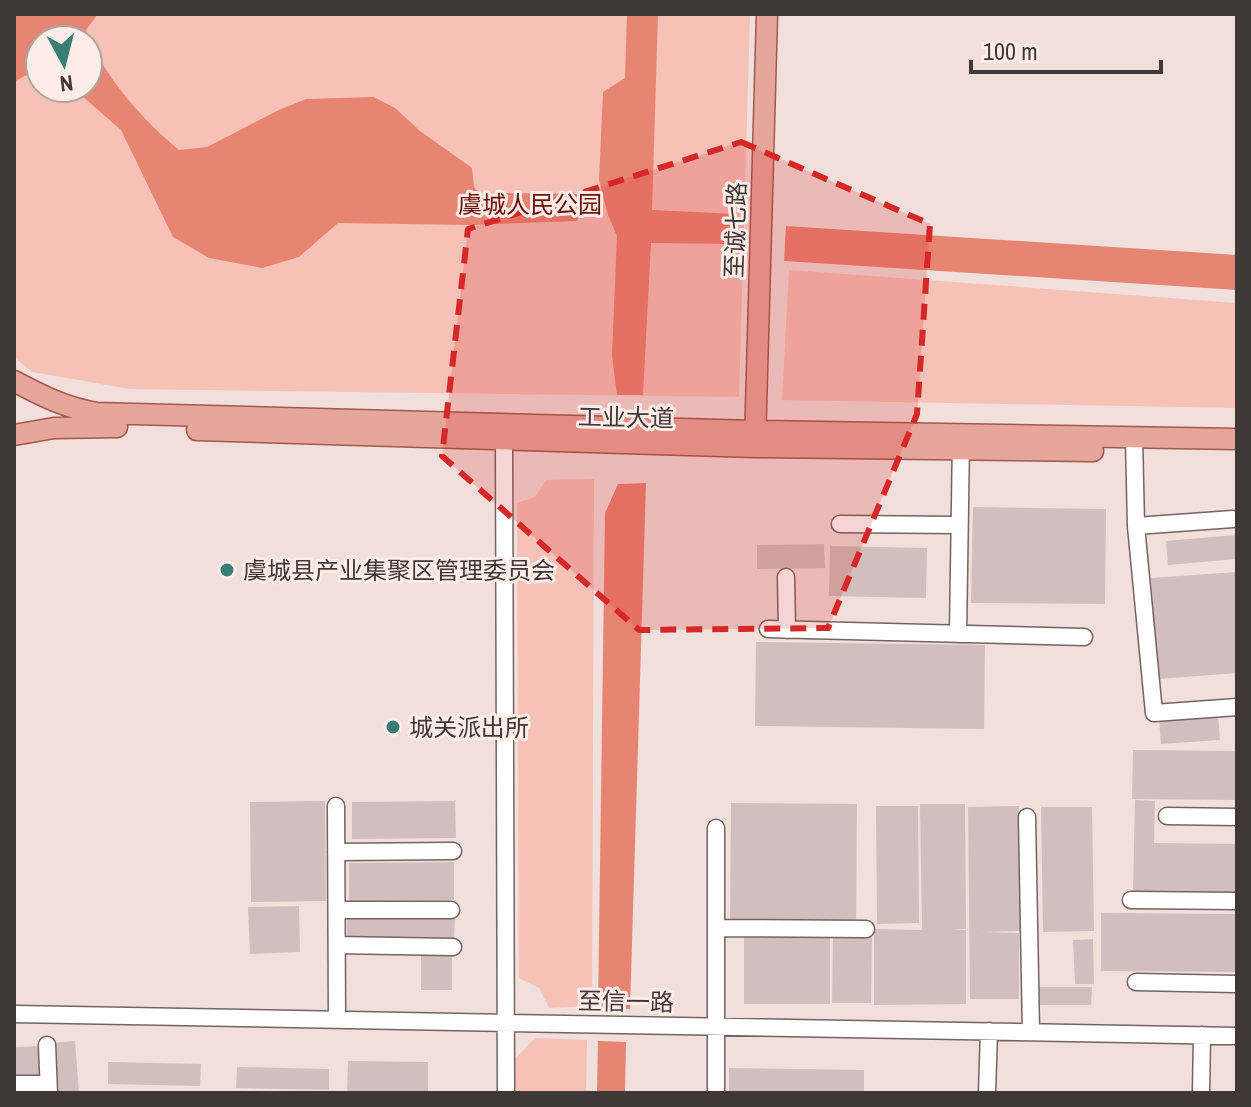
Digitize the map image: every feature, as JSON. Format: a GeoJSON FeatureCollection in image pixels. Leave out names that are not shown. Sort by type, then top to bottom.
{"type":"FeatureCollection","features":[{"type":"Feature","properties":{"kind":"main road","name":"至诚七路"},"geometry":{"type":"LineString","coordinates":[[755,439],[767,14]]}},
{"type":"Feature","properties":{"kind":"main road"},"geometry":{"type":"LineString","coordinates":[[14,381],[74,410],[97,413],[755,439]]}},
{"type":"Feature","properties":{"kind":"main road","name":"工业大道"},"geometry":{"type":"LineString","coordinates":[[14,435],[54,428],[99,426],[504,441],[755,439],[1134,444],[1237,452]]}},
{"type":"Feature","properties":{"kind":"main road"},"geometry":{"type":"LineString","coordinates":[[1134,444],[1237,439]]}},
{"type":"Feature","properties":{"kind":"street"},"geometry":{"type":"LineString","coordinates":[[504,441],[506,1093]]}},
{"type":"Feature","properties":{"kind":"street"},"geometry":{"type":"LineString","coordinates":[[958,634],[960,442]]}},
{"type":"Feature","properties":{"kind":"street"},"geometry":{"type":"LineString","coordinates":[[1134,444],[1136,526],[1154,713],[1237,707]]}},
{"type":"Feature","properties":{"kind":"street"},"geometry":{"type":"LineString","coordinates":[[1136,526],[1233,519]]}},
{"type":"Feature","properties":{"kind":"street"},"geometry":{"type":"LineString","coordinates":[[840,524],[959,525]]}},
{"type":"Feature","properties":{"kind":"street"},"geometry":{"type":"LineString","coordinates":[[786,577],[787,630]]}},
{"type":"Feature","properties":{"kind":"street"},"geometry":{"type":"LineString","coordinates":[[768,629],[1084,637]]}},
{"type":"Feature","properties":{"kind":"street"},"geometry":{"type":"LineString","coordinates":[[336,806],[337,1020]]}},
{"type":"Feature","properties":{"kind":"street"},"geometry":{"type":"LineString","coordinates":[[1167,816],[1237,817]]}},
{"type":"Feature","properties":{"kind":"street"},"geometry":{"type":"LineString","coordinates":[[1027,817],[1031,1032]]}},
{"type":"Feature","properties":{"kind":"street"},"geometry":{"type":"LineString","coordinates":[[716,828],[716,1093]]}},
{"type":"Feature","properties":{"kind":"street"},"geometry":{"type":"LineString","coordinates":[[336,852],[453,851]]}},
{"type":"Feature","properties":{"kind":"street"},"geometry":{"type":"LineString","coordinates":[[1131,900],[1237,901]]}},
{"type":"Feature","properties":{"kind":"street"},"geometry":{"type":"LineString","coordinates":[[337,910],[451,910]]}},
{"type":"Feature","properties":{"kind":"street"},"geometry":{"type":"LineString","coordinates":[[717,928],[866,929]]}},
{"type":"Feature","properties":{"kind":"street"},"geometry":{"type":"LineString","coordinates":[[337,945],[453,947]]}},
{"type":"Feature","properties":{"kind":"street"},"geometry":{"type":"LineString","coordinates":[[1136,982],[1237,984]]}},
{"type":"Feature","properties":{"kind":"street","name":"至信一路"},"geometry":{"type":"LineString","coordinates":[[14,1014],[1237,1036]]}},
{"type":"Feature","properties":{"kind":"street"},"geometry":{"type":"LineString","coordinates":[[987,1093],[989,1031]]}},
{"type":"Feature","properties":{"kind":"street"},"geometry":{"type":"LineString","coordinates":[[1201,1093],[1202,1035]]}},
{"type":"Feature","properties":{"kind":"street"},"geometry":{"type":"LineString","coordinates":[[14,1084],[49,1088],[47,1045]]}},
{"type":"Feature","properties":{"kind":"highlighted area"},"geometry":{"type":"Polygon","coordinates":[[[741,142],[930,224],[917,414],[828,628],[639,630],[442,456],[468,229],[741,142]]]}},
{"type":"Feature","properties":{"kind":"green space","name":"虞城人民公园"},"geometry":{"type":"Polygon","coordinates":[[[14,14],[750,14],[739,397],[130,389],[32,372],[14,357],[14,14]]]}},
{"type":"Feature","properties":{"kind":"green space"},"geometry":{"type":"Polygon","coordinates":[[[789,270],[1237,303],[1237,408],[782,400],[789,270]]]}},
{"type":"Feature","properties":{"kind":"green space"},"geometry":{"type":"Polygon","coordinates":[[[594,479],[592,1006],[549,1008],[539,988],[519,978],[517,503],[535,497],[546,480],[594,479]]]}},
{"type":"Feature","properties":{"kind":"green space"},"geometry":{"type":"Polygon","coordinates":[[[535,1038],[587,1040],[586,1093],[515,1093],[515,1059],[535,1038]]]}},
{"type":"Feature","properties":{"kind":"shaded area"},"geometry":{"type":"Polygon","coordinates":[[[14,14],[98,14],[90,24],[24,24],[24,76],[14,82],[14,14]]]}},
{"type":"Feature","properties":{"kind":"shaded area"},"geometry":{"type":"Polygon","coordinates":[[[627,14],[658,14],[652,210],[736,214],[735,244],[651,243],[643,395],[617,395],[612,355],[617,236],[599,180],[603,92],[625,78],[627,14]]]}},
{"type":"Feature","properties":{"kind":"shaded area"},"geometry":{"type":"Polygon","coordinates":[[[104,67],[138,111],[179,150],[207,147],[306,99],[374,97],[395,108],[420,131],[472,168],[474,187],[484,197],[507,193],[583,194],[586,210],[576,221],[471,225],[338,223],[299,257],[262,268],[209,258],[173,237],[121,130],[91,104],[104,104],[104,67]]]}},
{"type":"Feature","properties":{"kind":"shaded area"},"geometry":{"type":"Polygon","coordinates":[[[786,226],[1237,255],[1237,290],[784,261],[786,226]]]}},
{"type":"Feature","properties":{"kind":"shaded area"},"geometry":{"type":"Polygon","coordinates":[[[646,483],[630,1009],[598,1008],[605,513],[618,484],[646,483]]]}},
{"type":"Feature","properties":{"kind":"shaded area"},"geometry":{"type":"Polygon","coordinates":[[[598,1041],[626,1042],[625,1093],[597,1093],[598,1041]]]}},
{"type":"Feature","properties":{"kind":"building"},"geometry":{"type":"Polygon","coordinates":[[[973,507],[1106,509],[1105,604],[971,603],[973,507]]]}},
{"type":"Feature","properties":{"kind":"building"},"geometry":{"type":"Polygon","coordinates":[[[1236,535],[1237,559],[1168,565],[1166,541],[1236,535]]]}},
{"type":"Feature","properties":{"kind":"building"},"geometry":{"type":"Polygon","coordinates":[[[824,544],[825,568],[757,569],[757,545],[824,544]]]}},
{"type":"Feature","properties":{"kind":"building"},"geometry":{"type":"Polygon","coordinates":[[[830,546],[927,548],[926,598],[829,596],[830,546]]]}},
{"type":"Feature","properties":{"kind":"building"},"geometry":{"type":"Polygon","coordinates":[[[1237,572],[1237,673],[1158,679],[1151,578],[1237,572]]]}},
{"type":"Feature","properties":{"kind":"building"},"geometry":{"type":"Polygon","coordinates":[[[756,642],[985,645],[984,729],[755,726],[756,642]]]}},
{"type":"Feature","properties":{"kind":"building"},"geometry":{"type":"Polygon","coordinates":[[[1218,715],[1220,740],[1161,744],[1159,719],[1218,715]]]}},
{"type":"Feature","properties":{"kind":"building"},"geometry":{"type":"Polygon","coordinates":[[[1133,750],[1237,751],[1237,800],[1132,799],[1133,750]]]}},
{"type":"Feature","properties":{"kind":"building"},"geometry":{"type":"Polygon","coordinates":[[[1135,800],[1155,801],[1154,843],[1237,844],[1237,893],[1133,891],[1135,800]]]}},
{"type":"Feature","properties":{"kind":"building"},"geometry":{"type":"Polygon","coordinates":[[[325,801],[326,901],[251,902],[250,802],[325,801]]]}},
{"type":"Feature","properties":{"kind":"building"},"geometry":{"type":"Polygon","coordinates":[[[455,801],[456,838],[352,839],[352,802],[455,801]]]}},
{"type":"Feature","properties":{"kind":"building"},"geometry":{"type":"Polygon","coordinates":[[[731,803],[857,804],[856,925],[730,924],[731,803]]]}},
{"type":"Feature","properties":{"kind":"building"},"geometry":{"type":"Polygon","coordinates":[[[920,804],[965,804],[966,929],[953,930],[966,930],[966,1004],[874,1005],[874,929],[922,930],[920,804]]]}},
{"type":"Feature","properties":{"kind":"building"},"geometry":{"type":"Polygon","coordinates":[[[876,806],[918,806],[919,923],[877,924],[876,806]]]}},
{"type":"Feature","properties":{"kind":"building"},"geometry":{"type":"Polygon","coordinates":[[[1019,806],[1021,931],[979,932],[1019,933],[1019,999],[970,999],[968,807],[1019,806]]]}},
{"type":"Feature","properties":{"kind":"building"},"geometry":{"type":"Polygon","coordinates":[[[1041,807],[1092,807],[1094,931],[1043,932],[1041,807]]]}},
{"type":"Feature","properties":{"kind":"building"},"geometry":{"type":"Polygon","coordinates":[[[454,862],[454,900],[349,901],[349,863],[454,862]]]}},
{"type":"Feature","properties":{"kind":"building"},"geometry":{"type":"Polygon","coordinates":[[[299,906],[300,952],[250,954],[248,907],[299,906]]]}},
{"type":"Feature","properties":{"kind":"building"},"geometry":{"type":"Polygon","coordinates":[[[1101,913],[1237,914],[1237,972],[1101,971],[1101,913]]]}},
{"type":"Feature","properties":{"kind":"building"},"geometry":{"type":"Polygon","coordinates":[[[347,917],[455,919],[454,940],[347,938],[347,917]]]}},
{"type":"Feature","properties":{"kind":"building"},"geometry":{"type":"Polygon","coordinates":[[[744,934],[830,935],[830,1004],[744,1004],[744,934]]]}},
{"type":"Feature","properties":{"kind":"building"},"geometry":{"type":"Polygon","coordinates":[[[833,935],[872,935],[871,1003],[832,1003],[833,935]]]}},
{"type":"Feature","properties":{"kind":"building"},"geometry":{"type":"Polygon","coordinates":[[[1093,939],[1094,984],[1075,984],[1073,940],[1093,939]]]}},
{"type":"Feature","properties":{"kind":"building"},"geometry":{"type":"Polygon","coordinates":[[[421,955],[452,956],[452,990],[421,990],[421,955]]]}},
{"type":"Feature","properties":{"kind":"building"},"geometry":{"type":"Polygon","coordinates":[[[1039,987],[1092,987],[1091,1005],[1039,1005],[1039,987]]]}},
{"type":"Feature","properties":{"kind":"building"},"geometry":{"type":"Polygon","coordinates":[[[75,1041],[79,1093],[53,1093],[50,1043],[75,1041]]]}},
{"type":"Feature","properties":{"kind":"building"},"geometry":{"type":"Polygon","coordinates":[[[45,1046],[45,1078],[14,1079],[14,1047],[45,1046]]]}},
{"type":"Feature","properties":{"kind":"building"},"geometry":{"type":"Polygon","coordinates":[[[348,1061],[428,1062],[428,1093],[347,1093],[348,1061]]]}},
{"type":"Feature","properties":{"kind":"building"},"geometry":{"type":"Polygon","coordinates":[[[108,1062],[201,1064],[200,1086],[108,1084],[108,1062]]]}},
{"type":"Feature","properties":{"kind":"building"},"geometry":{"type":"Polygon","coordinates":[[[237,1067],[329,1069],[329,1090],[236,1088],[237,1067]]]}},
{"type":"Feature","properties":{"kind":"building"},"geometry":{"type":"Polygon","coordinates":[[[729,1068],[864,1070],[864,1093],[729,1093],[729,1068]]]}},
{"type":"Feature","properties":{"kind":"place","name":"虞城县产业集聚区管理委员会"},"geometry":{"type":"Point","coordinates":[227,570]}},
{"type":"Feature","properties":{"kind":"place","name":"城关派出所"},"geometry":{"type":"Point","coordinates":[393,727]}}]}
